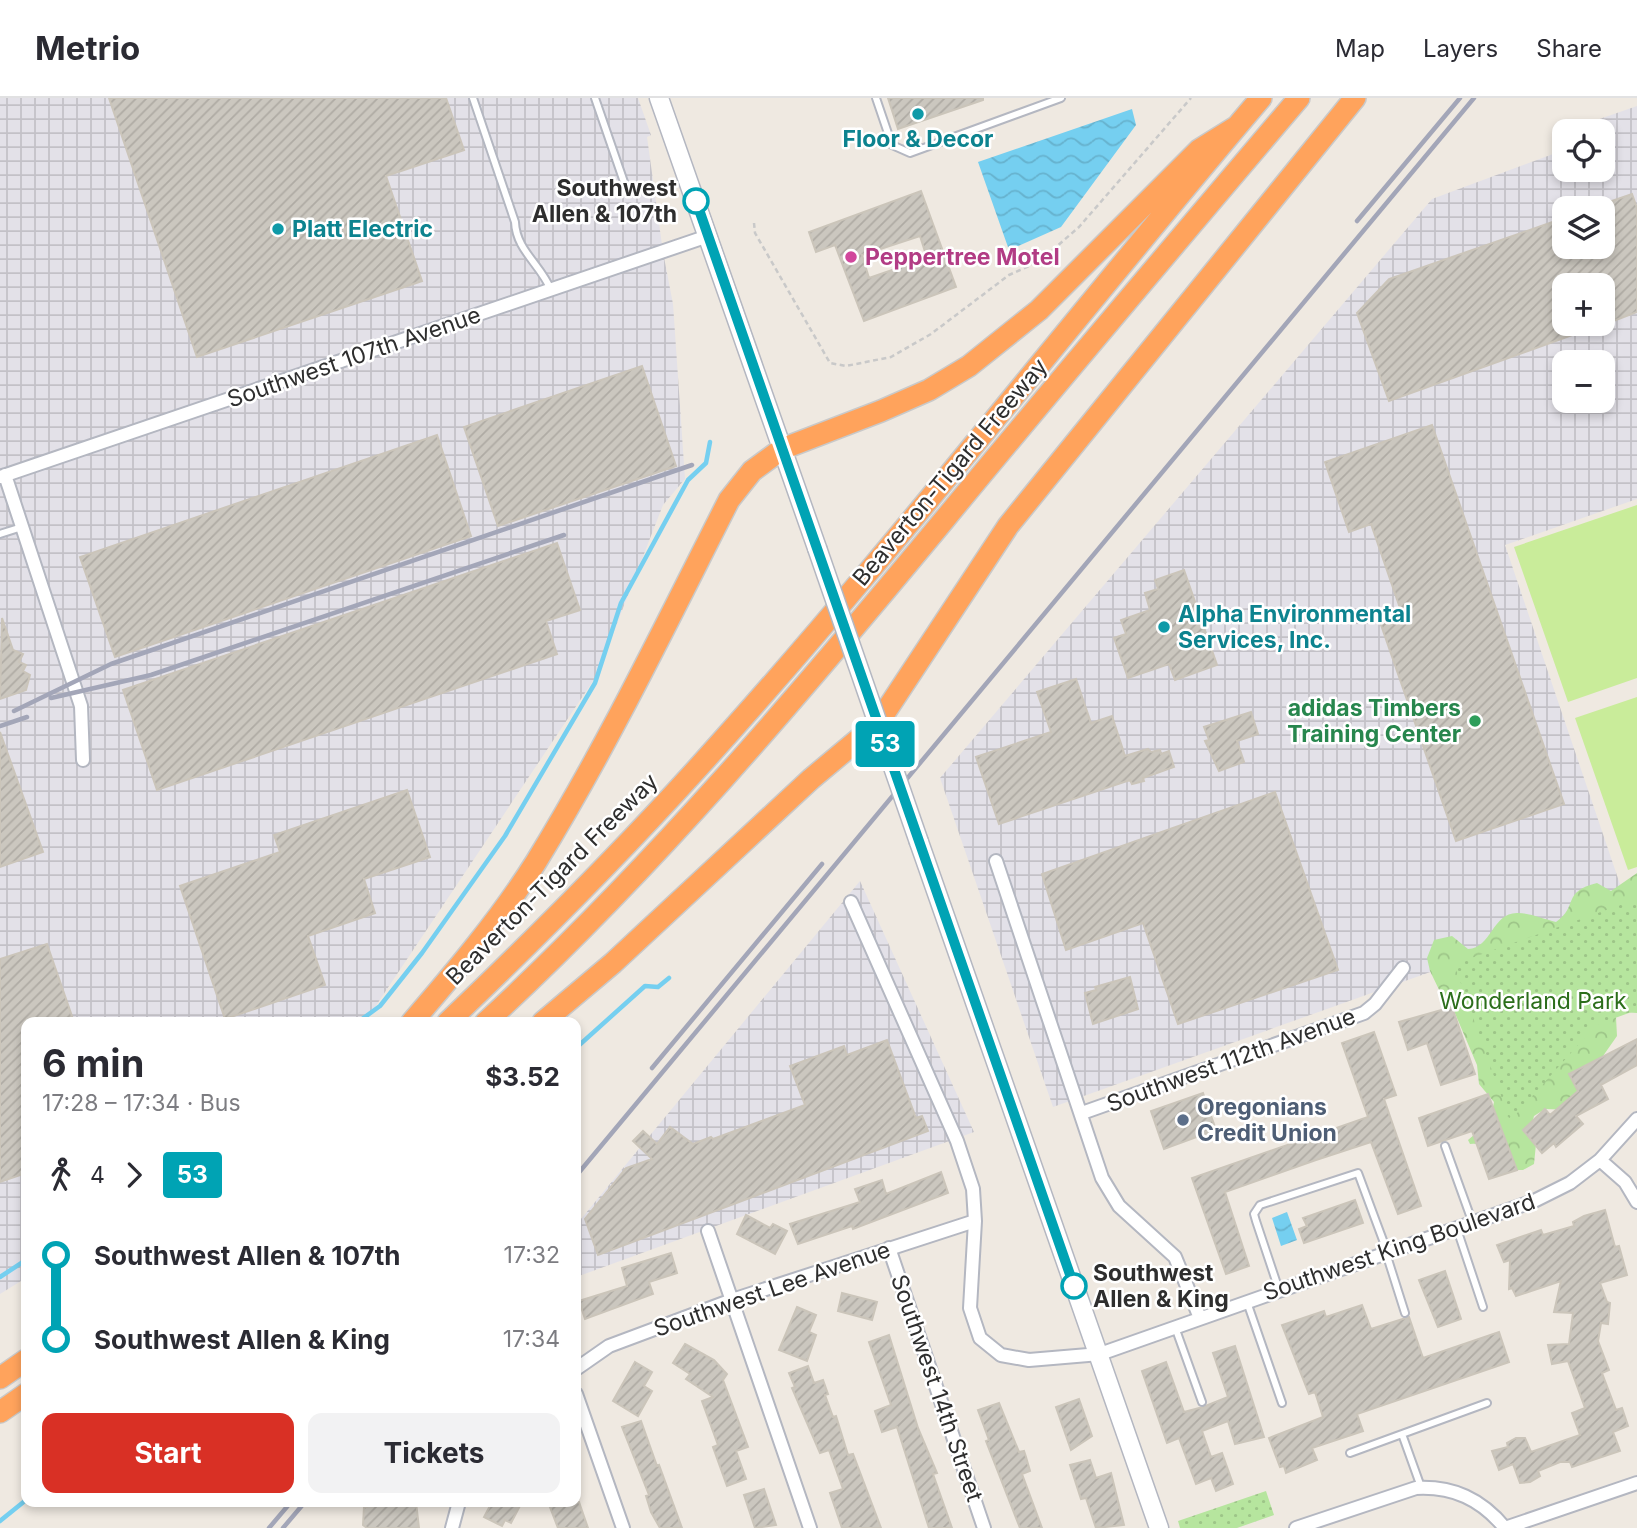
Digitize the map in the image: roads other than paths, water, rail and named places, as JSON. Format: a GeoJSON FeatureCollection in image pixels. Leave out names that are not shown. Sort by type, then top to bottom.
{"type":"FeatureCollection","features":[{"type":"Feature","properties":{"kind":"highway","name":"Beaverton-Tigard Freeway"},"geometry":{"type":"LineString","coordinates":[[453,1017],[634,837],[762,695],[1261,98]]}},
{"type":"Feature","properties":{"kind":"highway","name":"Beaverton-Tigard Freeway"},"geometry":{"type":"LineString","coordinates":[[491,1017],[558,955],[681,829],[881,596],[1299,98]]}},
{"type":"Feature","properties":{"kind":"highway"},"geometry":{"type":"LineString","coordinates":[[549,1017],[613,964],[811,779],[878,723],[1008,526],[1355,98]]}},
{"type":"Feature","properties":{"kind":"highway"},"geometry":{"type":"LineString","coordinates":[[416,1017],[464,962],[535,863],[598,758],[729,499],[752,471],[782,449],[929,390],[969,366],[1039,310],[1199,150],[1236,127]]}},
{"type":"Feature","properties":{"kind":"highway"},"geometry":{"type":"LineString","coordinates":[[0,1378],[21,1363]]}},
{"type":"Feature","properties":{"kind":"highway"},"geometry":{"type":"LineString","coordinates":[[0,1412],[21,1397]]}},
{"type":"Feature","properties":{"kind":"main road"},"geometry":{"type":"LineString","coordinates":[[659,98],[1159,1528]]}},
{"type":"Feature","properties":{"kind":"street","name":"Southwest 107th Avenue"},"geometry":{"type":"LineString","coordinates":[[2,476],[708,236]]}},
{"type":"Feature","properties":{"kind":"street"},"geometry":{"type":"LineString","coordinates":[[2,476],[22,527],[81,706],[83,760]]}},
{"type":"Feature","properties":{"kind":"street"},"geometry":{"type":"LineString","coordinates":[[996,861],[1110,1194],[1130,1217],[1175,1257],[1200,1318]]}},
{"type":"Feature","properties":{"kind":"street","name":"Southwest King Boulevard"},"geometry":{"type":"LineString","coordinates":[[851,902],[957,1141],[973,1189],[975,1221],[970,1308],[972,1325],[991,1350],[1014,1359],[1100,1354],[1456,1226],[1534,1201],[1570,1183],[1600,1160],[1637,1119]]}},
{"type":"Feature","properties":{"kind":"street","name":"Southwest 112th Avenue"},"geometry":{"type":"LineString","coordinates":[[1082,1113],[1364,1013],[1375,1004],[1403,968]]}},
{"type":"Feature","properties":{"kind":"street"},"geometry":{"type":"LineString","coordinates":[[1600,1160],[1625,1182],[1637,1202]]}},
{"type":"Feature","properties":{"kind":"street","name":"Southwest Lee Avenue"},"geometry":{"type":"LineString","coordinates":[[581,1366],[609,1346],[732,1300],[975,1221]]}},
{"type":"Feature","properties":{"kind":"street"},"geometry":{"type":"LineString","coordinates":[[708,1231],[810,1528]]}},
{"type":"Feature","properties":{"kind":"street","name":"Southwest 14th Street"},"geometry":{"type":"LineString","coordinates":[[889,1248],[984,1528]]}},
{"type":"Feature","properties":{"kind":"street"},"geometry":{"type":"LineString","coordinates":[[581,1408],[623,1528]]}},
{"type":"Feature","properties":{"kind":"street"},"geometry":{"type":"LineString","coordinates":[[1296,1528],[1421,1488],[1454,1491],[1474,1499],[1489,1508],[1505,1528],[1637,1483]]}},
{"type":"Feature","properties":{"kind":"street"},"geometry":{"type":"LineString","coordinates":[[452,1528],[458,1507]]}},
{"type":"Feature","properties":{"kind":"lane"},"geometry":{"type":"LineString","coordinates":[[473,98],[515,222],[516,236],[545,275],[551,290]]}},
{"type":"Feature","properties":{"kind":"lane"},"geometry":{"type":"LineString","coordinates":[[595,98],[625,185]]}},
{"type":"Feature","properties":{"kind":"lane"},"geometry":{"type":"LineString","coordinates":[[876,98],[892,145],[909,153],[1060,98]]}},
{"type":"Feature","properties":{"kind":"lane"},"geometry":{"type":"LineString","coordinates":[[0,534],[22,527]]}},
{"type":"Feature","properties":{"kind":"lane"},"geometry":{"type":"LineString","coordinates":[[1446,1146],[1472,1221]]}},
{"type":"Feature","properties":{"kind":"lane"},"geometry":{"type":"LineString","coordinates":[[1279,1290],[1254,1214],[1260,1205],[1358,1173],[1405,1314]]}},
{"type":"Feature","properties":{"kind":"lane"},"geometry":{"type":"LineString","coordinates":[[1456,1226],[1483,1307]]}},
{"type":"Feature","properties":{"kind":"lane"},"geometry":{"type":"LineString","coordinates":[[1247,1301],[1282,1403]]}},
{"type":"Feature","properties":{"kind":"lane"},"geometry":{"type":"LineString","coordinates":[[1175,1327],[1202,1402]]}},
{"type":"Feature","properties":{"kind":"lane"},"geometry":{"type":"LineString","coordinates":[[1350,1453],[1487,1402]]}},
{"type":"Feature","properties":{"kind":"lane"},"geometry":{"type":"LineString","coordinates":[[1402,1434],[1421,1488]]}},
{"type":"Feature","properties":{"kind":"water"},"geometry":{"type":"Polygon","coordinates":[[[1132,109],[1136,125],[1061,227],[1009,250],[978,162],[1132,109]]]}},
{"type":"Feature","properties":{"kind":"water"},"geometry":{"type":"Polygon","coordinates":[[[1287,1212],[1297,1240],[1281,1246],[1272,1218],[1287,1212]]]}},
{"type":"Feature","properties":{"kind":"waterway"},"geometry":{"type":"LineString","coordinates":[[365,1017],[380,1006],[422,953],[505,836],[595,683],[621,603],[688,480],[706,463],[710,442]]}},
{"type":"Feature","properties":{"kind":"waterway"},"geometry":{"type":"LineString","coordinates":[[581,1044],[645,986],[658,987],[669,978]]}},
{"type":"Feature","properties":{"kind":"waterway"},"geometry":{"type":"LineString","coordinates":[[0,1277],[21,1263]]}},
{"type":"Feature","properties":{"kind":"waterway"},"geometry":{"type":"LineString","coordinates":[[0,1521],[21,1504]]}},
{"type":"Feature","properties":{"kind":"railway"},"geometry":{"type":"LineString","coordinates":[[1357,221],[1460,98]]}},
{"type":"Feature","properties":{"kind":"railway"},"geometry":{"type":"LineString","coordinates":[[581,1170],[1474,98]]}},
{"type":"Feature","properties":{"kind":"railway"},"geometry":{"type":"LineString","coordinates":[[14,711],[111,664],[692,465]]}},
{"type":"Feature","properties":{"kind":"railway"},"geometry":{"type":"LineString","coordinates":[[51,698],[151,675],[564,535]]}},
{"type":"Feature","properties":{"kind":"railway"},"geometry":{"type":"LineString","coordinates":[[0,726],[27,717]]}},
{"type":"Feature","properties":{"kind":"railway"},"geometry":{"type":"LineString","coordinates":[[652,1068],[822,864]]}},
{"type":"Feature","properties":{"kind":"railway"},"geometry":{"type":"LineString","coordinates":[[269,1528],[287,1507]]}},
{"type":"Feature","properties":{"kind":"railway"},"geometry":{"type":"LineString","coordinates":[[283,1528],[301,1507]]}},
{"type":"Feature","properties":{"kind":"place","name":"Floor & Decor"},"geometry":{"type":"Point","coordinates":[918,114]}},
{"type":"Feature","properties":{"kind":"place","name":"Southwest Allen & 107th"},"geometry":{"type":"Point","coordinates":[696,201]}},
{"type":"Feature","properties":{"kind":"place","name":"Platt Electric"},"geometry":{"type":"Point","coordinates":[278,229]}},
{"type":"Feature","properties":{"kind":"place","name":"Peppertree Motel"},"geometry":{"type":"Point","coordinates":[851,257]}},
{"type":"Feature","properties":{"kind":"place","name":"Alpha Environmental Services, Inc."},"geometry":{"type":"Point","coordinates":[1164,627]}},
{"type":"Feature","properties":{"kind":"place","name":"adidas Timbers Training Center"},"geometry":{"type":"Point","coordinates":[1475,721]}},
{"type":"Feature","properties":{"kind":"place","name":"Oregonians Credit Union"},"geometry":{"type":"Point","coordinates":[1183,1120]}},
{"type":"Feature","properties":{"kind":"place","name":"Southwest Allen & King"},"geometry":{"type":"Point","coordinates":[1074,1286]}},
{"type":"Feature","properties":{"kind":"park label","name":"Wonderland Park"},"geometry":{"type":"Point","coordinates":[1533,1001]}}]}
